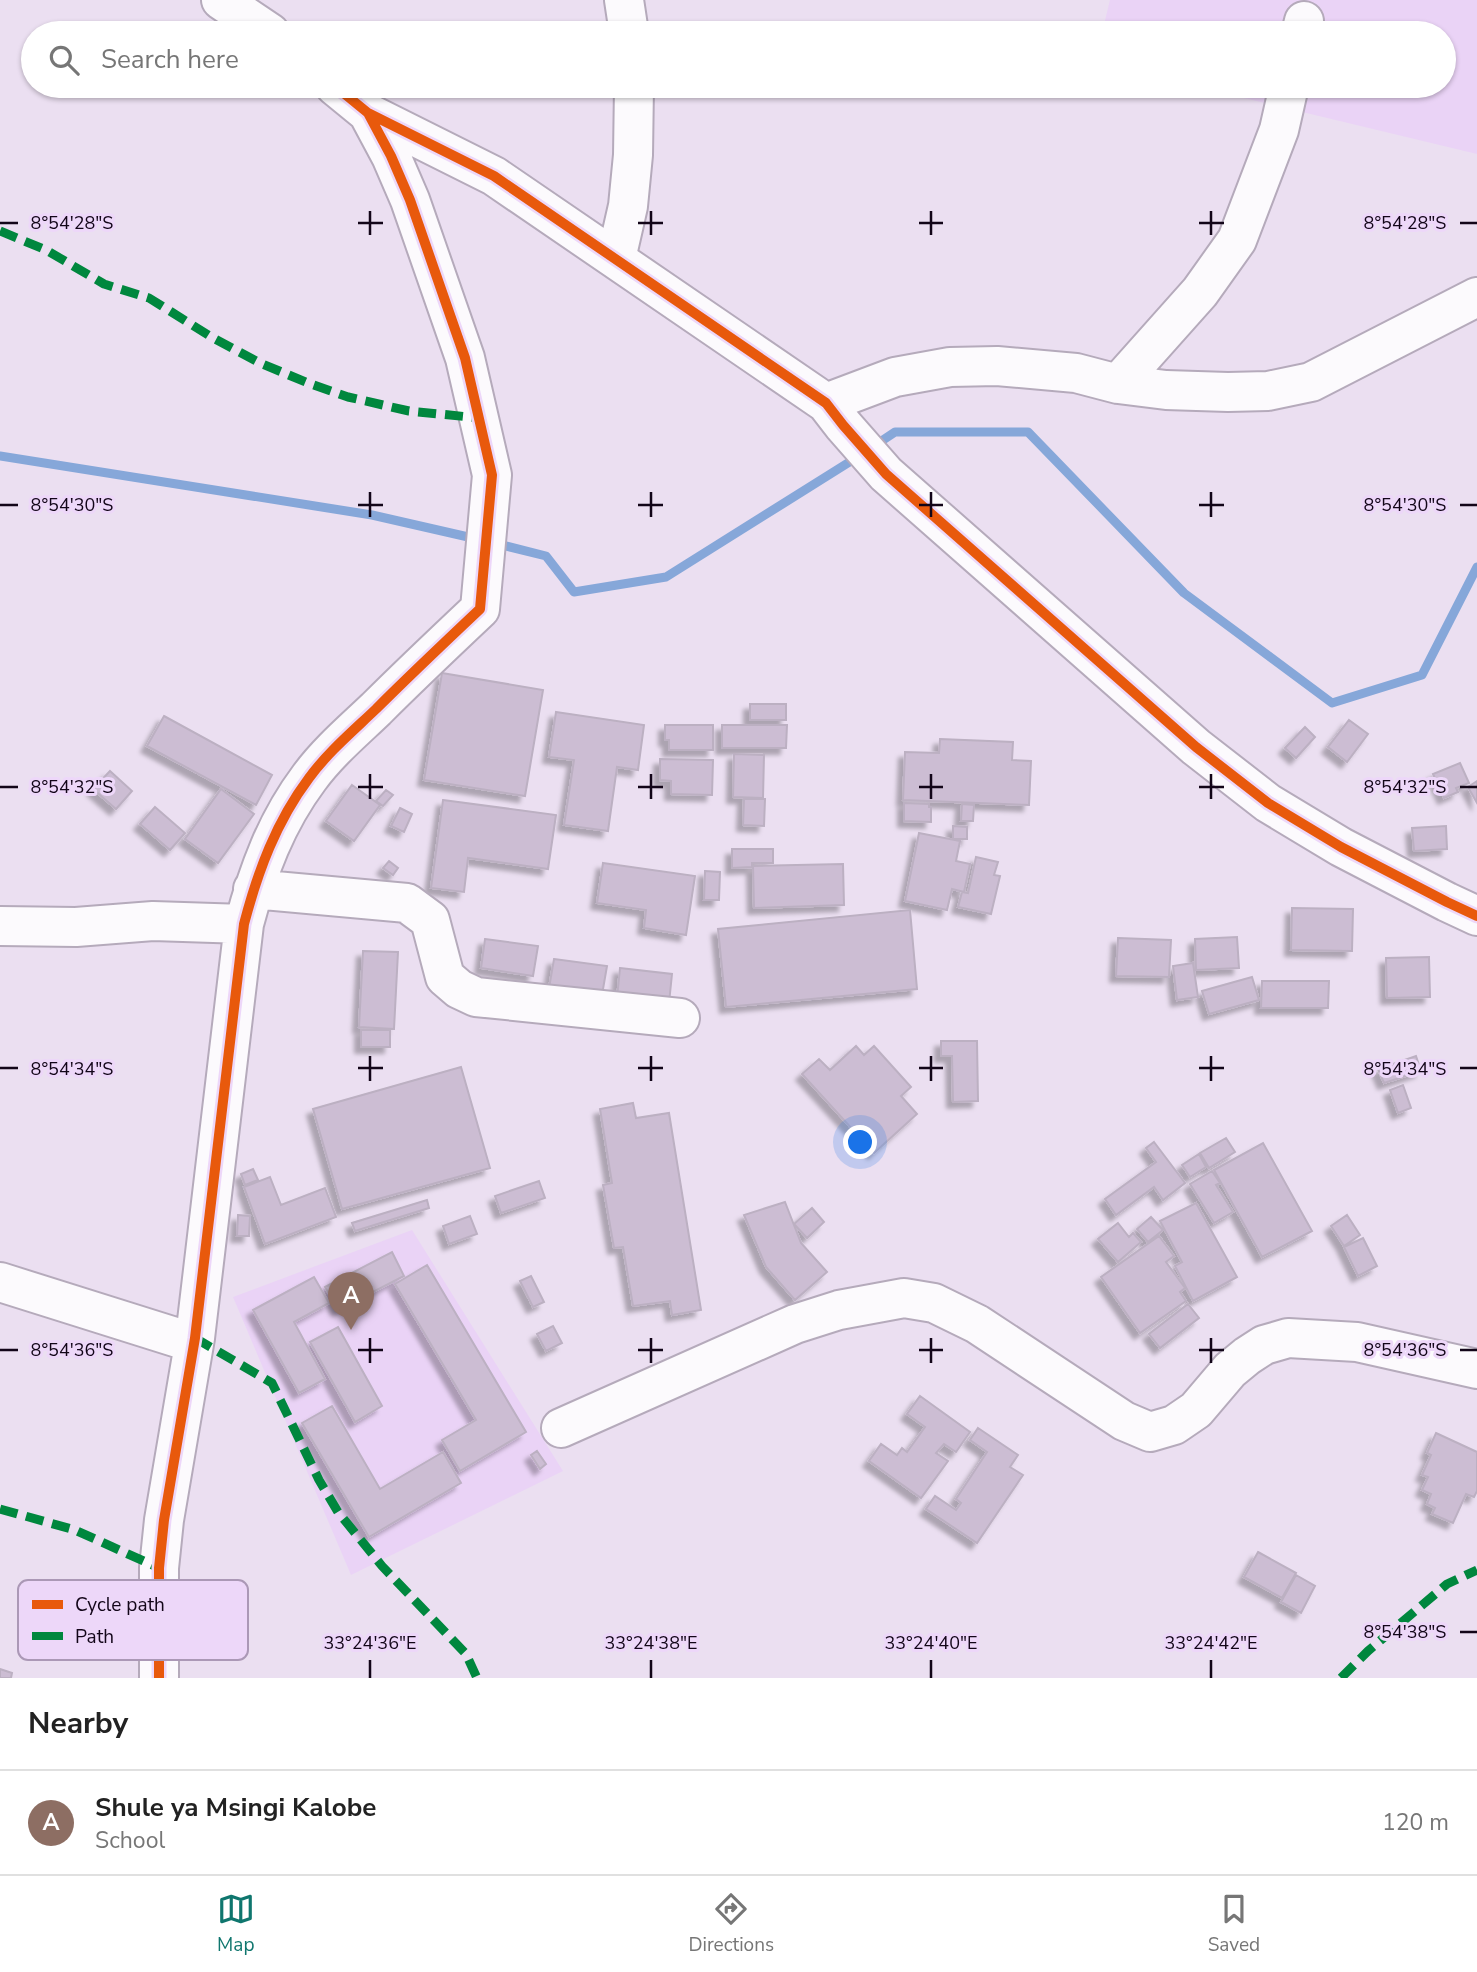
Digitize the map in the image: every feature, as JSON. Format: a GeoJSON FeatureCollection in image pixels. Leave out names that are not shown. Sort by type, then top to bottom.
{"type":"FeatureCollection","features":[{"type":"Feature","properties":{"kind":"street"},"geometry":{"type":"LineString","coordinates":[[221,0],[252,21]]}},
{"type":"Feature","properties":{"kind":"street"},"geometry":{"type":"LineString","coordinates":[[624,0],[627,21]]}},
{"type":"Feature","properties":{"kind":"street"},"geometry":{"type":"LineString","coordinates":[[350,98],[368,113],[494,176],[835,414],[886,474],[1196,747],[1268,803],[1341,847],[1477,916]]}},
{"type":"Feature","properties":{"kind":"street"},"geometry":{"type":"LineString","coordinates":[[616,259],[628,206],[633,155],[634,98]]}},
{"type":"Feature","properties":{"kind":"street"},"geometry":{"type":"LineString","coordinates":[[1118,384],[1200,292],[1237,240],[1279,130],[1286,98]]}},
{"type":"Feature","properties":{"kind":"street"},"geometry":{"type":"LineString","coordinates":[[159,1580],[163,1520],[194,1343],[249,906],[263,858],[309,778],[334,749],[480,608],[492,475],[465,358],[410,200],[368,113]]}},
{"type":"Feature","properties":{"kind":"street"},"geometry":{"type":"LineString","coordinates":[[835,414],[895,377],[950,366],[997,366],[1076,373],[1118,384],[1166,390],[1268,391],[1311,382],[1477,297]]}},
{"type":"Feature","properties":{"kind":"street"},"geometry":{"type":"LineString","coordinates":[[0,926],[76,927],[153,921],[249,906],[407,903],[430,920],[444,977],[459,989],[476,997],[680,1018]]}},
{"type":"Feature","properties":{"kind":"street"},"geometry":{"type":"LineString","coordinates":[[0,1282],[194,1343]]}},
{"type":"Feature","properties":{"kind":"street"},"geometry":{"type":"LineString","coordinates":[[561,1428],[795,1324],[839,1310],[904,1298],[934,1303],[977,1324],[1124,1421],[1150,1432],[1174,1425],[1196,1410],[1230,1370],[1247,1356],[1264,1345],[1288,1338],[1357,1342],[1477,1369]]}},
{"type":"Feature","properties":{"kind":"street"},"geometry":{"type":"LineString","coordinates":[[159,1660],[159,1678]]}},
{"type":"Feature","properties":{"kind":"shaded area"},"geometry":{"type":"Polygon","coordinates":[[[1110,0],[1477,0],[1477,154],[1244,98],[1456,98],[1456,21],[1105,21],[1110,0]]]}},
{"type":"Feature","properties":{"kind":"shaded area"},"geometry":{"type":"Polygon","coordinates":[[[412,1230],[563,1471],[351,1575],[233,1297],[412,1230]]]}},
{"type":"Feature","properties":{"kind":"building"},"geometry":{"type":"Polygon","coordinates":[[[442,673],[543,690],[525,796],[424,780],[442,673]]]}},
{"type":"Feature","properties":{"kind":"building"},"geometry":{"type":"Polygon","coordinates":[[[750,704],[786,704],[786,720],[750,720],[750,704]]]}},
{"type":"Feature","properties":{"kind":"building"},"geometry":{"type":"Polygon","coordinates":[[[556,712],[644,725],[638,770],[617,767],[608,831],[564,825],[574,760],[549,757],[556,712]]]}},
{"type":"Feature","properties":{"kind":"building"},"geometry":{"type":"Polygon","coordinates":[[[164,716],[272,775],[256,805],[147,746],[164,716]]]}},
{"type":"Feature","properties":{"kind":"building"},"geometry":{"type":"Polygon","coordinates":[[[1349,720],[1368,734],[1347,762],[1328,747],[1349,720]]]}},
{"type":"Feature","properties":{"kind":"building"},"geometry":{"type":"Polygon","coordinates":[[[665,725],[713,725],[713,750],[669,750],[669,740],[665,740],[665,725]]]}},
{"type":"Feature","properties":{"kind":"building"},"geometry":{"type":"Polygon","coordinates":[[[722,725],[787,725],[786,748],[722,748],[722,725]]]}},
{"type":"Feature","properties":{"kind":"building"},"geometry":{"type":"Polygon","coordinates":[[[1305,727],[1315,737],[1296,758],[1285,748],[1305,727]]]}},
{"type":"Feature","properties":{"kind":"building"},"geometry":{"type":"Polygon","coordinates":[[[940,739],[1013,742],[1012,760],[1031,761],[1029,805],[903,800],[905,752],[939,753],[940,739]]]}},
{"type":"Feature","properties":{"kind":"building"},"geometry":{"type":"Polygon","coordinates":[[[734,754],[764,755],[763,798],[733,797],[734,754]]]}},
{"type":"Feature","properties":{"kind":"building"},"geometry":{"type":"Polygon","coordinates":[[[660,759],[713,760],[712,795],[671,794],[671,781],[660,780],[660,759]]]}},
{"type":"Feature","properties":{"kind":"building"},"geometry":{"type":"Polygon","coordinates":[[[1460,763],[1469,783],[1456,788],[1458,792],[1444,798],[1433,774],[1460,763]]]}},
{"type":"Feature","properties":{"kind":"building"},"geometry":{"type":"Polygon","coordinates":[[[110,771],[132,791],[116,809],[93,789],[110,771]]]}},
{"type":"Feature","properties":{"kind":"building"},"geometry":{"type":"Polygon","coordinates":[[[1477,781],[1477,803],[1468,787],[1477,781]]]}},
{"type":"Feature","properties":{"kind":"building"},"geometry":{"type":"Polygon","coordinates":[[[352,785],[380,805],[354,841],[326,821],[352,785]]]}},
{"type":"Feature","properties":{"kind":"building"},"geometry":{"type":"Polygon","coordinates":[[[221,789],[254,814],[218,863],[185,839],[221,789]]]}},
{"type":"Feature","properties":{"kind":"building"},"geometry":{"type":"Polygon","coordinates":[[[386,790],[393,795],[383,806],[376,801],[386,790]]]}},
{"type":"Feature","properties":{"kind":"building"},"geometry":{"type":"Polygon","coordinates":[[[744,799],[765,799],[764,826],[743,825],[744,799]]]}},
{"type":"Feature","properties":{"kind":"building"},"geometry":{"type":"Polygon","coordinates":[[[443,800],[556,815],[548,869],[468,858],[464,892],[431,888],[443,800]]]}},
{"type":"Feature","properties":{"kind":"building"},"geometry":{"type":"Polygon","coordinates":[[[904,803],[929,804],[931,822],[904,821],[904,803]]]}},
{"type":"Feature","properties":{"kind":"building"},"geometry":{"type":"Polygon","coordinates":[[[962,804],[974,805],[973,821],[961,821],[962,804]]]}},
{"type":"Feature","properties":{"kind":"building"},"geometry":{"type":"Polygon","coordinates":[[[155,807],[185,833],[170,850],[140,824],[155,807]]]}},
{"type":"Feature","properties":{"kind":"building"},"geometry":{"type":"Polygon","coordinates":[[[400,808],[412,814],[404,832],[391,826],[400,808]]]}},
{"type":"Feature","properties":{"kind":"building"},"geometry":{"type":"Polygon","coordinates":[[[953,826],[967,827],[967,839],[953,839],[953,826]]]}},
{"type":"Feature","properties":{"kind":"building"},"geometry":{"type":"Polygon","coordinates":[[[1446,826],[1447,849],[1414,851],[1412,828],[1446,826]]]}},
{"type":"Feature","properties":{"kind":"building"},"geometry":{"type":"Polygon","coordinates":[[[919,833],[960,841],[956,861],[970,864],[964,892],[952,889],[947,910],[905,901],[919,833]]]}},
{"type":"Feature","properties":{"kind":"building"},"geometry":{"type":"Polygon","coordinates":[[[732,849],[773,849],[773,863],[752,863],[752,867],[732,868],[732,849]]]}},
{"type":"Feature","properties":{"kind":"building"},"geometry":{"type":"Polygon","coordinates":[[[976,857],[998,862],[994,875],[1000,876],[991,914],[958,907],[962,892],[968,893],[976,857]]]}},
{"type":"Feature","properties":{"kind":"building"},"geometry":{"type":"Polygon","coordinates":[[[389,861],[398,868],[393,875],[383,868],[389,861]]]}},
{"type":"Feature","properties":{"kind":"building"},"geometry":{"type":"Polygon","coordinates":[[[603,863],[695,876],[686,935],[644,928],[646,910],[597,903],[603,863]]]}},
{"type":"Feature","properties":{"kind":"building"},"geometry":{"type":"Polygon","coordinates":[[[843,864],[844,905],[754,908],[753,866],[843,864]]]}},
{"type":"Feature","properties":{"kind":"building"},"geometry":{"type":"Polygon","coordinates":[[[705,871],[720,872],[719,900],[704,900],[705,871]]]}},
{"type":"Feature","properties":{"kind":"building"},"geometry":{"type":"Polygon","coordinates":[[[1292,908],[1353,909],[1352,951],[1291,950],[1292,908]]]}},
{"type":"Feature","properties":{"kind":"building"},"geometry":{"type":"Polygon","coordinates":[[[910,910],[917,989],[726,1007],[718,929],[910,910]]]}},
{"type":"Feature","properties":{"kind":"building"},"geometry":{"type":"Polygon","coordinates":[[[1237,937],[1239,968],[1196,970],[1195,939],[1237,937]]]}},
{"type":"Feature","properties":{"kind":"building"},"geometry":{"type":"Polygon","coordinates":[[[1118,938],[1171,940],[1169,977],[1116,976],[1118,938]]]}},
{"type":"Feature","properties":{"kind":"building"},"geometry":{"type":"Polygon","coordinates":[[[485,939],[538,946],[533,976],[481,968],[485,939]]]}},
{"type":"Feature","properties":{"kind":"building"},"geometry":{"type":"Polygon","coordinates":[[[363,951],[398,952],[394,1029],[359,1027],[363,951]]]}},
{"type":"Feature","properties":{"kind":"building"},"geometry":{"type":"Polygon","coordinates":[[[1429,957],[1430,997],[1387,998],[1386,958],[1429,957]]]}},
{"type":"Feature","properties":{"kind":"building"},"geometry":{"type":"Polygon","coordinates":[[[554,959],[607,966],[602,995],[549,988],[554,959]]]}},
{"type":"Feature","properties":{"kind":"building"},"geometry":{"type":"Polygon","coordinates":[[[1193,963],[1198,997],[1177,1000],[1173,966],[1193,963]]]}},
{"type":"Feature","properties":{"kind":"building"},"geometry":{"type":"Polygon","coordinates":[[[620,968],[672,974],[669,1003],[617,998],[620,968]]]}},
{"type":"Feature","properties":{"kind":"building"},"geometry":{"type":"Polygon","coordinates":[[[1252,977],[1259,1000],[1209,1014],[1202,991],[1252,977]]]}},
{"type":"Feature","properties":{"kind":"building"},"geometry":{"type":"Polygon","coordinates":[[[1262,981],[1329,981],[1328,1008],[1261,1008],[1262,981]]]}},
{"type":"Feature","properties":{"kind":"building"},"geometry":{"type":"Polygon","coordinates":[[[361,1030],[390,1030],[390,1047],[361,1047],[361,1030]]]}},
{"type":"Feature","properties":{"kind":"building"},"geometry":{"type":"Polygon","coordinates":[[[941,1041],[977,1041],[978,1101],[953,1102],[952,1056],[941,1056],[941,1041]]]}},
{"type":"Feature","properties":{"kind":"building"},"geometry":{"type":"Polygon","coordinates":[[[856,1046],[864,1055],[874,1046],[911,1087],[901,1096],[917,1114],[874,1153],[802,1074],[819,1059],[830,1070],[856,1046]]]}},
{"type":"Feature","properties":{"kind":"building"},"geometry":{"type":"Polygon","coordinates":[[[1416,1056],[1421,1071],[1384,1083],[1378,1069],[1416,1056]]]}},
{"type":"Feature","properties":{"kind":"building"},"geometry":{"type":"Polygon","coordinates":[[[461,1067],[490,1168],[342,1209],[313,1109],[461,1067]]]}},
{"type":"Feature","properties":{"kind":"building"},"geometry":{"type":"Polygon","coordinates":[[[1403,1085],[1411,1108],[1398,1113],[1390,1090],[1403,1085]]]}},
{"type":"Feature","properties":{"kind":"building"},"geometry":{"type":"Polygon","coordinates":[[[633,1103],[636,1118],[669,1113],[701,1310],[672,1315],[670,1301],[633,1306],[623,1247],[614,1248],[603,1185],[612,1183],[600,1109],[633,1103]]]}},
{"type":"Feature","properties":{"kind":"building"},"geometry":{"type":"Polygon","coordinates":[[[1226,1138],[1235,1152],[1209,1168],[1200,1153],[1226,1138]]]}},
{"type":"Feature","properties":{"kind":"building"},"geometry":{"type":"Polygon","coordinates":[[[1154,1142],[1185,1183],[1163,1200],[1154,1187],[1116,1215],[1105,1199],[1156,1162],[1146,1148],[1154,1142]]]}},
{"type":"Feature","properties":{"kind":"building"},"geometry":{"type":"Polygon","coordinates":[[[1263,1143],[1312,1231],[1262,1257],[1214,1170],[1263,1143]]]}},
{"type":"Feature","properties":{"kind":"building"},"geometry":{"type":"Polygon","coordinates":[[[1199,1154],[1206,1167],[1190,1177],[1182,1165],[1199,1154]]]}},
{"type":"Feature","properties":{"kind":"building"},"geometry":{"type":"Polygon","coordinates":[[[253,1169],[258,1180],[245,1185],[241,1174],[253,1169]]]}},
{"type":"Feature","properties":{"kind":"building"},"geometry":{"type":"Polygon","coordinates":[[[1212,1171],[1220,1183],[1216,1185],[1233,1212],[1214,1223],[1190,1184],[1212,1171]]]}},
{"type":"Feature","properties":{"kind":"building"},"geometry":{"type":"Polygon","coordinates":[[[270,1177],[281,1205],[325,1188],[336,1217],[265,1244],[244,1187],[270,1177]]]}},
{"type":"Feature","properties":{"kind":"building"},"geometry":{"type":"Polygon","coordinates":[[[539,1181],[545,1198],[501,1213],[495,1196],[539,1181]]]}},
{"type":"Feature","properties":{"kind":"building"},"geometry":{"type":"Polygon","coordinates":[[[427,1200],[429,1208],[355,1231],[352,1223],[427,1200]]]}},
{"type":"Feature","properties":{"kind":"building"},"geometry":{"type":"Polygon","coordinates":[[[785,1202],[801,1243],[827,1272],[795,1300],[766,1267],[744,1215],[785,1202]]]}},
{"type":"Feature","properties":{"kind":"building"},"geometry":{"type":"Polygon","coordinates":[[[1196,1203],[1237,1277],[1193,1301],[1175,1266],[1182,1262],[1160,1221],[1196,1203]]]}},
{"type":"Feature","properties":{"kind":"building"},"geometry":{"type":"Polygon","coordinates":[[[812,1208],[824,1222],[807,1238],[794,1224],[812,1208]]]}},
{"type":"Feature","properties":{"kind":"building"},"geometry":{"type":"Polygon","coordinates":[[[238,1215],[250,1216],[249,1236],[237,1236],[238,1215]]]}},
{"type":"Feature","properties":{"kind":"building"},"geometry":{"type":"Polygon","coordinates":[[[1347,1215],[1360,1235],[1344,1246],[1331,1226],[1347,1215]]]}},
{"type":"Feature","properties":{"kind":"building"},"geometry":{"type":"Polygon","coordinates":[[[470,1216],[477,1234],[449,1244],[443,1226],[470,1216]]]}},
{"type":"Feature","properties":{"kind":"building"},"geometry":{"type":"Polygon","coordinates":[[[1151,1217],[1163,1230],[1148,1242],[1137,1229],[1151,1217]]]}},
{"type":"Feature","properties":{"kind":"building"},"geometry":{"type":"Polygon","coordinates":[[[1118,1223],[1129,1237],[1133,1233],[1141,1242],[1118,1262],[1098,1239],[1118,1223]]]}},
{"type":"Feature","properties":{"kind":"building"},"geometry":{"type":"Polygon","coordinates":[[[1159,1236],[1174,1256],[1166,1262],[1185,1288],[1180,1292],[1186,1301],[1140,1333],[1101,1277],[1159,1236]]]}},
{"type":"Feature","properties":{"kind":"building"},"geometry":{"type":"Polygon","coordinates":[[[1363,1238],[1377,1266],[1358,1276],[1344,1247],[1363,1238]]]}},
{"type":"Feature","properties":{"kind":"building"},"geometry":{"type":"Polygon","coordinates":[[[392,1252],[404,1276],[338,1310],[325,1287],[392,1252]]]}},
{"type":"Feature","properties":{"kind":"building"},"geometry":{"type":"Polygon","coordinates":[[[427,1265],[526,1432],[460,1471],[442,1440],[476,1420],[395,1284],[427,1265]]]}},
{"type":"Feature","properties":{"kind":"building"},"geometry":{"type":"Polygon","coordinates":[[[531,1276],[544,1302],[533,1307],[520,1281],[531,1276]]]}},
{"type":"Feature","properties":{"kind":"building"},"geometry":{"type":"Polygon","coordinates":[[[314,1277],[329,1303],[294,1322],[325,1379],[299,1393],[253,1310],[314,1277]]]}},
{"type":"Feature","properties":{"kind":"building"},"geometry":{"type":"Polygon","coordinates":[[[1188,1304],[1199,1318],[1160,1348],[1149,1334],[1188,1304]]]}},
{"type":"Feature","properties":{"kind":"building"},"geometry":{"type":"Polygon","coordinates":[[[553,1326],[562,1343],[546,1351],[537,1334],[553,1326]]]}},
{"type":"Feature","properties":{"kind":"building"},"geometry":{"type":"Polygon","coordinates":[[[338,1327],[382,1406],[355,1422],[310,1342],[338,1327]]]}},
{"type":"Feature","properties":{"kind":"building"},"geometry":{"type":"Polygon","coordinates":[[[920,1396],[970,1432],[956,1452],[944,1444],[936,1453],[948,1461],[921,1498],[869,1461],[881,1444],[897,1455],[902,1448],[907,1452],[925,1427],[907,1414],[920,1396]]]}},
{"type":"Feature","properties":{"kind":"building"},"geometry":{"type":"Polygon","coordinates":[[[332,1406],[380,1489],[443,1452],[461,1483],[369,1537],[302,1423],[332,1406]]]}},
{"type":"Feature","properties":{"kind":"building"},"geometry":{"type":"Polygon","coordinates":[[[978,1428],[1018,1455],[1010,1467],[1023,1475],[977,1543],[926,1509],[935,1496],[956,1510],[961,1503],[956,1499],[987,1452],[970,1440],[978,1428]]]}},
{"type":"Feature","properties":{"kind":"building"},"geometry":{"type":"Polygon","coordinates":[[[1436,1433],[1477,1452],[1477,1491],[1474,1497],[1466,1494],[1453,1523],[1432,1514],[1435,1508],[1427,1504],[1431,1494],[1422,1490],[1428,1477],[1422,1475],[1431,1455],[1427,1453],[1436,1433]]]}},
{"type":"Feature","properties":{"kind":"building"},"geometry":{"type":"Polygon","coordinates":[[[537,1451],[546,1464],[540,1469],[531,1455],[537,1451]]]}},
{"type":"Feature","properties":{"kind":"building"},"geometry":{"type":"Polygon","coordinates":[[[1258,1552],[1296,1573],[1282,1598],[1244,1577],[1258,1552]]]}},
{"type":"Feature","properties":{"kind":"building"},"geometry":{"type":"Polygon","coordinates":[[[1296,1575],[1315,1586],[1301,1613],[1281,1602],[1296,1575]]]}},
{"type":"Feature","properties":{"kind":"building"},"geometry":{"type":"Polygon","coordinates":[[[0,1669],[12,1673],[11,1678],[0,1678],[0,1669]]]}},
{"type":"Feature","properties":{"kind":"waterway"},"geometry":{"type":"LineString","coordinates":[[874,446],[895,432],[1028,432],[1184,593],[1332,703],[1422,675],[1477,567]]}},
{"type":"Feature","properties":{"kind":"waterway"},"geometry":{"type":"LineString","coordinates":[[0,456],[372,515],[477,539]]}},
{"type":"Feature","properties":{"kind":"waterway"},"geometry":{"type":"LineString","coordinates":[[494,543],[546,556],[574,592],[666,577],[859,456]]}},
{"type":"Feature","properties":{"kind":"marked path"},"geometry":{"type":"LineString","coordinates":[[0,231],[46,250],[104,284],[149,298],[213,338],[260,363],[308,383],[348,397],[409,411],[479,418]]}},
{"type":"Feature","properties":{"kind":"marked path"},"geometry":{"type":"LineString","coordinates":[[195,1338],[272,1383],[319,1480],[338,1512],[382,1566],[466,1654],[477,1678]]}},
{"type":"Feature","properties":{"kind":"marked path"},"geometry":{"type":"LineString","coordinates":[[0,1509],[75,1530],[159,1568]]}},
{"type":"Feature","properties":{"kind":"marked path"},"geometry":{"type":"LineString","coordinates":[[1341,1678],[1368,1651],[1447,1584],[1477,1570]]}},
{"type":"Feature","properties":{"kind":"cycle path"},"geometry":{"type":"LineString","coordinates":[[159,1580],[164,1520],[195,1338],[244,924],[249,904],[278,830],[316,768],[480,609],[492,475],[465,358],[410,200],[391,156],[368,113],[350,98]]}},
{"type":"Feature","properties":{"kind":"cycle path"},"geometry":{"type":"LineString","coordinates":[[368,113],[494,176],[826,403],[886,474],[1196,747],[1268,803],[1341,847],[1477,916]]}},
{"type":"Feature","properties":{"kind":"cycle path"},"geometry":{"type":"LineString","coordinates":[[159,1660],[159,1678]]}},
{"type":"Feature","properties":{"kind":"place","name":"Shule ya Msingi Kalobe"},"geometry":{"type":"Point","coordinates":[351,1330]}}]}
